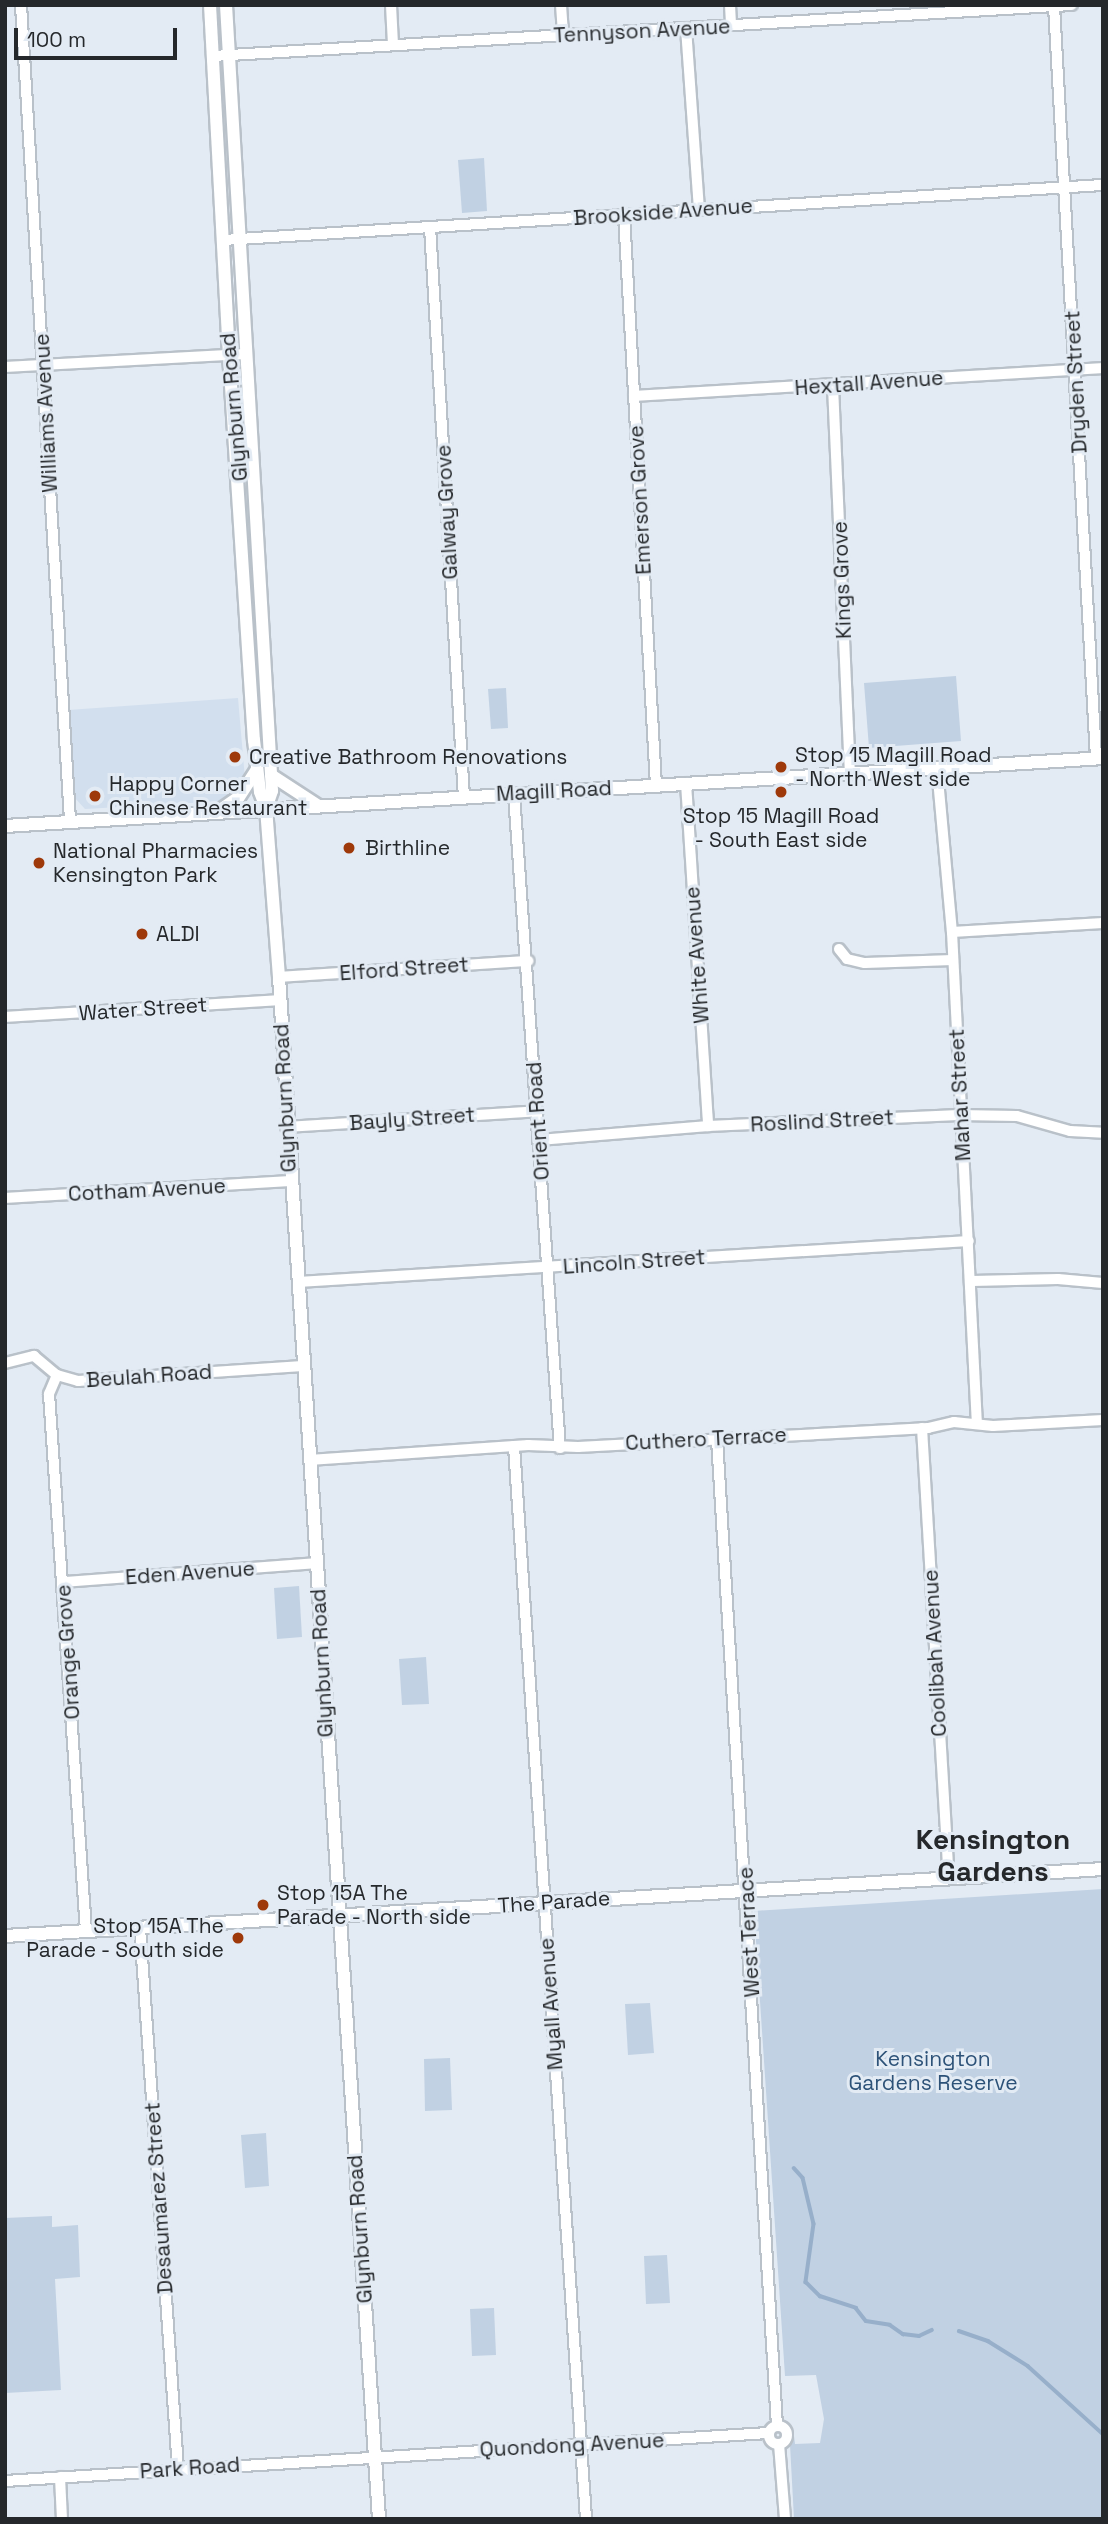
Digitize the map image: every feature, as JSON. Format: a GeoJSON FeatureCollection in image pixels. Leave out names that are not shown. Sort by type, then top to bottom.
{"type":"FeatureCollection","features":[{"type":"Feature","properties":{"kind":"main road","name":"Glynburn Road"},"geometry":{"type":"LineString","coordinates":[[210,5],[229,355],[271,775],[272,791],[266,808]]}},
{"type":"Feature","properties":{"kind":"main road","name":"Glynburn Road"},"geometry":{"type":"LineString","coordinates":[[226,5],[241,239],[257,767],[266,808],[279,978],[289,1181],[298,1282],[379,2519]]}},
{"type":"Feature","properties":{"kind":"main road","name":"Magill Road"},"geometry":{"type":"LineString","coordinates":[[5,826],[1099,758]]}},
{"type":"Feature","properties":{"kind":"main road"},"geometry":{"type":"LineString","coordinates":[[218,811],[239,797],[257,767]]}},
{"type":"Feature","properties":{"kind":"main road"},"geometry":{"type":"LineString","coordinates":[[271,775],[318,805]]}},
{"type":"Feature","properties":{"kind":"main road","name":"The Parade"},"geometry":{"type":"LineString","coordinates":[[5,1936],[1103,1869]]}},
{"type":"Feature","properties":{"kind":"street","name":"Williams Avenue"},"geometry":{"type":"LineString","coordinates":[[21,5],[71,821]]}},
{"type":"Feature","properties":{"kind":"street"},"geometry":{"type":"LineString","coordinates":[[391,5],[393,46]]}},
{"type":"Feature","properties":{"kind":"street"},"geometry":{"type":"LineString","coordinates":[[561,5],[563,35]]}},
{"type":"Feature","properties":{"kind":"street"},"geometry":{"type":"LineString","coordinates":[[730,5],[731,26]]}},
{"type":"Feature","properties":{"kind":"street","name":"Tennyson Avenue"},"geometry":{"type":"LineString","coordinates":[[213,56],[731,26],[901,10],[1071,5]]}},
{"type":"Feature","properties":{"kind":"street","name":"Dryden Street"},"geometry":{"type":"LineString","coordinates":[[1054,6],[1099,758]]}},
{"type":"Feature","properties":{"kind":"street"},"geometry":{"type":"LineString","coordinates":[[686,28],[699,210]]}},
{"type":"Feature","properties":{"kind":"street","name":"Brookside Avenue"},"geometry":{"type":"LineString","coordinates":[[223,240],[1103,185]]}},
{"type":"Feature","properties":{"kind":"street","name":"Emerson Grove"},"geometry":{"type":"LineString","coordinates":[[624,215],[656,785]]}},
{"type":"Feature","properties":{"kind":"street","name":"Galway Grove"},"geometry":{"type":"LineString","coordinates":[[430,227],[464,797]]}},
{"type":"Feature","properties":{"kind":"street"},"geometry":{"type":"LineString","coordinates":[[5,367],[245,354]]}},
{"type":"Feature","properties":{"kind":"street","name":"Hextall Avenue"},"geometry":{"type":"LineString","coordinates":[[634,396],[1103,368]]}},
{"type":"Feature","properties":{"kind":"street","name":"Kings Grove"},"geometry":{"type":"LineString","coordinates":[[833,386],[850,773]]}},
{"type":"Feature","properties":{"kind":"street","name":"Mahar Street"},"geometry":{"type":"LineString","coordinates":[[937,768],[952,932],[959,1115],[970,1241],[977,1423]]}},
{"type":"Feature","properties":{"kind":"street","name":"White Avenue"},"geometry":{"type":"LineString","coordinates":[[685,783],[708,1126]]}},
{"type":"Feature","properties":{"kind":"street","name":"Orient Road"},"geometry":{"type":"LineString","coordinates":[[514,794],[528,961],[560,1448]]}},
{"type":"Feature","properties":{"kind":"street"},"geometry":{"type":"LineString","coordinates":[[952,932],[1103,923]]}},
{"type":"Feature","properties":{"kind":"street"},"geometry":{"type":"LineString","coordinates":[[839,950],[847,959],[865,962],[953,960]]}},
{"type":"Feature","properties":{"kind":"street","name":"Elford Street"},"geometry":{"type":"LineString","coordinates":[[279,978],[528,961]]}},
{"type":"Feature","properties":{"kind":"street","name":"Water Street"},"geometry":{"type":"LineString","coordinates":[[5,1017],[280,1000]]}},
{"type":"Feature","properties":{"kind":"street","name":"Bayly Street"},"geometry":{"type":"LineString","coordinates":[[286,1127],[537,1111]]}},
{"type":"Feature","properties":{"kind":"street","name":"Roslind Street"},"geometry":{"type":"LineString","coordinates":[[539,1139],[708,1126],[959,1115],[1017,1116],[1070,1131],[1103,1133]]}},
{"type":"Feature","properties":{"kind":"street","name":"Cotham Avenue"},"geometry":{"type":"LineString","coordinates":[[5,1198],[289,1181]]}},
{"type":"Feature","properties":{"kind":"street","name":"Lincoln Street"},"geometry":{"type":"LineString","coordinates":[[298,1282],[970,1241]]}},
{"type":"Feature","properties":{"kind":"street"},"geometry":{"type":"LineString","coordinates":[[972,1281],[1058,1279],[1103,1283]]}},
{"type":"Feature","properties":{"kind":"street","name":"Beulah Road"},"geometry":{"type":"LineString","coordinates":[[5,1363],[34,1356],[57,1375],[78,1381],[303,1366]]}},
{"type":"Feature","properties":{"kind":"street","name":"Orange Grove"},"geometry":{"type":"LineString","coordinates":[[57,1375],[50,1394],[86,1931]]}},
{"type":"Feature","properties":{"kind":"street","name":"Cuthero Terrace"},"geometry":{"type":"LineString","coordinates":[[309,1460],[514,1446],[560,1448],[977,1423],[1103,1420]]}},
{"type":"Feature","properties":{"kind":"street","name":"Coolibah Avenue"},"geometry":{"type":"LineString","coordinates":[[922,1428],[949,1878]]}},
{"type":"Feature","properties":{"kind":"street","name":"West Terrace"},"geometry":{"type":"LineString","coordinates":[[717,1439],[777,2425],[787,2431],[779,2444]]}},
{"type":"Feature","properties":{"kind":"street","name":"Myall Avenue"},"geometry":{"type":"LineString","coordinates":[[514,1446],[586,2519]]}},
{"type":"Feature","properties":{"kind":"street","name":"Eden Avenue"},"geometry":{"type":"LineString","coordinates":[[64,1583],[316,1563]]}},
{"type":"Feature","properties":{"kind":"street","name":"Desaumarez Street"},"geometry":{"type":"LineString","coordinates":[[140,1927],[178,2469]]}},
{"type":"Feature","properties":{"kind":"street"},"geometry":{"type":"LineString","coordinates":[[777,2425],[768,2433],[770,2440],[779,2444],[785,2519]]}},
{"type":"Feature","properties":{"kind":"street","name":"Quondong Avenue"},"geometry":{"type":"LineString","coordinates":[[375,2456],[582,2446],[768,2433]]}},
{"type":"Feature","properties":{"kind":"street","name":"Park Road"},"geometry":{"type":"LineString","coordinates":[[5,2481],[375,2456]]}},
{"type":"Feature","properties":{"kind":"street"},"geometry":{"type":"LineString","coordinates":[[60,2477],[62,2519]]}},
{"type":"Feature","properties":{"kind":"shaded area"},"geometry":{"type":"Polygon","coordinates":[[[238,698],[245,779],[225,801],[85,809],[74,797],[68,710],[238,698]]]}},
{"type":"Feature","properties":{"kind":"green space"},"geometry":{"type":"Polygon","coordinates":[[[484,158],[487,211],[462,213],[458,160],[484,158]]]}},
{"type":"Feature","properties":{"kind":"green space"},"geometry":{"type":"Polygon","coordinates":[[[956,676],[961,741],[869,748],[864,683],[956,676]]]}},
{"type":"Feature","properties":{"kind":"green space"},"geometry":{"type":"Polygon","coordinates":[[[506,688],[508,728],[491,729],[488,689],[506,688]]]}},
{"type":"Feature","properties":{"kind":"green space"},"geometry":{"type":"Polygon","coordinates":[[[299,1586],[302,1637],[277,1639],[274,1588],[299,1586]]]}},
{"type":"Feature","properties":{"kind":"green space"},"geometry":{"type":"Polygon","coordinates":[[[426,1657],[429,1704],[402,1705],[399,1659],[426,1657]]]}},
{"type":"Feature","properties":{"kind":"green space","name":"Kensington Gardens Reserve"},"geometry":{"type":"Polygon","coordinates":[[[1103,1889],[1103,2519],[794,2519],[790,2445],[793,2428],[795,2444],[820,2443],[824,2419],[816,2375],[785,2376],[754,1911],[1103,1889]]]}},
{"type":"Feature","properties":{"kind":"green space"},"geometry":{"type":"Polygon","coordinates":[[[650,2003],[654,2053],[628,2055],[625,2004],[650,2003]]]}},
{"type":"Feature","properties":{"kind":"green space"},"geometry":{"type":"Polygon","coordinates":[[[450,2058],[452,2110],[425,2111],[424,2059],[450,2058]]]}},
{"type":"Feature","properties":{"kind":"green space"},"geometry":{"type":"Polygon","coordinates":[[[266,2133],[269,2186],[245,2188],[241,2135],[266,2133]]]}},
{"type":"Feature","properties":{"kind":"green space"},"geometry":{"type":"Polygon","coordinates":[[[52,2216],[52,2227],[78,2225],[80,2277],[55,2279],[61,2390],[5,2393],[5,2218],[52,2216]]]}},
{"type":"Feature","properties":{"kind":"green space"},"geometry":{"type":"Polygon","coordinates":[[[667,2255],[670,2303],[646,2304],[644,2256],[667,2255]]]}},
{"type":"Feature","properties":{"kind":"green space"},"geometry":{"type":"Polygon","coordinates":[[[494,2308],[496,2355],[472,2356],[470,2309],[494,2308]]]}},
{"type":"Feature","properties":{"kind":"waterway"},"geometry":{"type":"LineString","coordinates":[[794,2168],[803,2178],[814,2224],[806,2282],[820,2296],[856,2308],[866,2321],[890,2325],[903,2334],[919,2336],[932,2330]]}},
{"type":"Feature","properties":{"kind":"waterway"},"geometry":{"type":"LineString","coordinates":[[959,2331],[988,2341],[1028,2366],[1103,2434]]}},
{"type":"Feature","properties":{"kind":"place","name":"Creative Bathroom Renovations"},"geometry":{"type":"Point","coordinates":[235,757]}},
{"type":"Feature","properties":{"kind":"place","name":"Stop 15 Magill Road - North West side"},"geometry":{"type":"Point","coordinates":[781,767]}},
{"type":"Feature","properties":{"kind":"place","name":"Stop 15 Magill Road - South East side"},"geometry":{"type":"Point","coordinates":[781,792]}},
{"type":"Feature","properties":{"kind":"place","name":"Happy Corner Chinese Restaurant"},"geometry":{"type":"Point","coordinates":[95,796]}},
{"type":"Feature","properties":{"kind":"place","name":"Birthline"},"geometry":{"type":"Point","coordinates":[349,848]}},
{"type":"Feature","properties":{"kind":"place","name":"National Pharmacies Kensington Park"},"geometry":{"type":"Point","coordinates":[39,863]}},
{"type":"Feature","properties":{"kind":"place","name":"ALDI"},"geometry":{"type":"Point","coordinates":[142,934]}},
{"type":"Feature","properties":{"kind":"place","name":"Stop 15A The Parade - North side"},"geometry":{"type":"Point","coordinates":[263,1905]}},
{"type":"Feature","properties":{"kind":"place","name":"Stop 15A The Parade - South side"},"geometry":{"type":"Point","coordinates":[238,1938]}},
{"type":"Feature","properties":{"kind":"district","name":"Kensington Gardens"},"geometry":{"type":"Point","coordinates":[993,1855]}}]}
